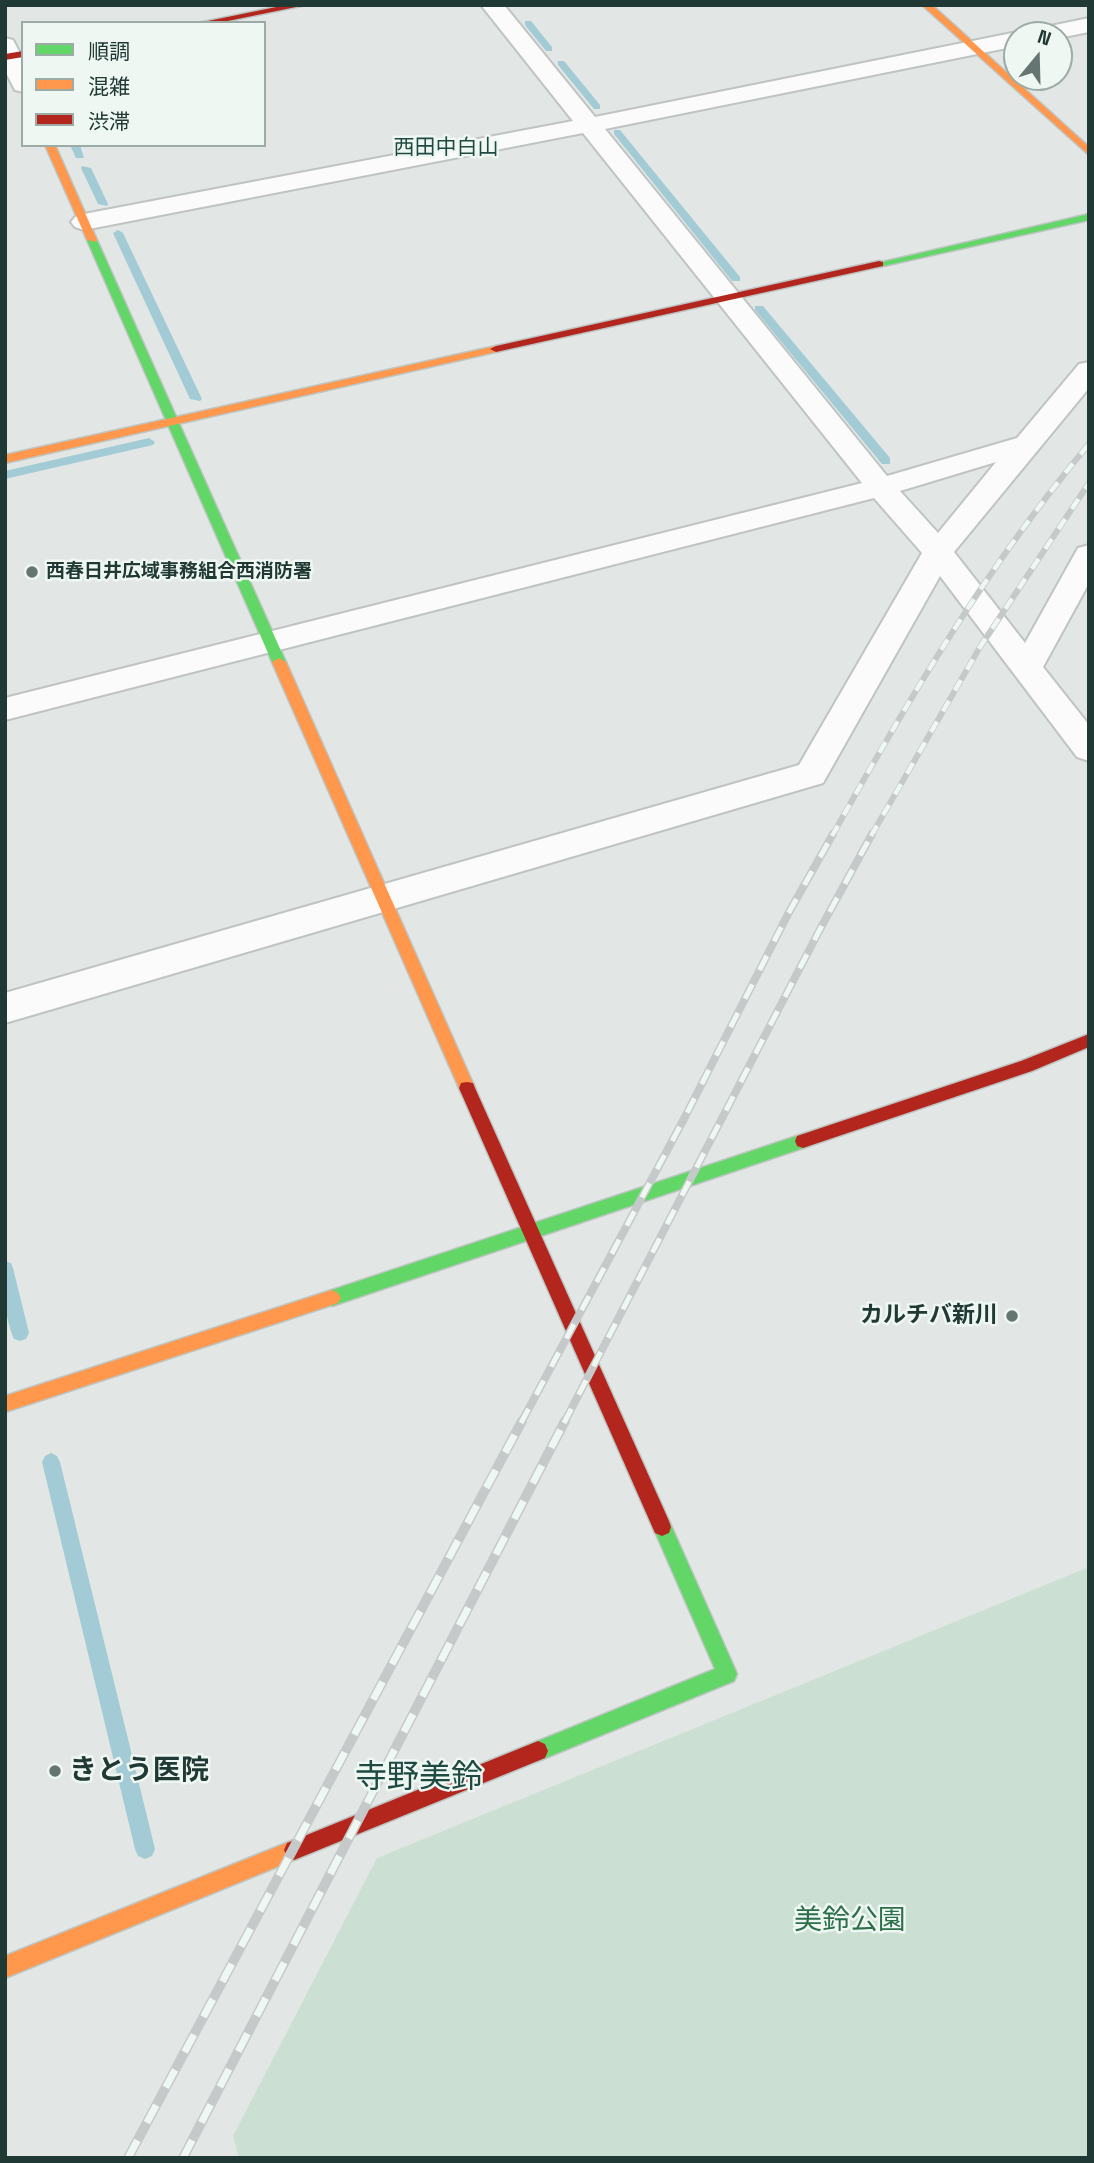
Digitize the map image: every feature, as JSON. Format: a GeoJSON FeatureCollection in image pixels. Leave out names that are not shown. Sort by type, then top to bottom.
{"type":"FeatureCollection","features":[{"type":"Feature","properties":{"kind":"street"},"geometry":{"type":"LineString","coordinates":[[213,21],[302,5]]}},
{"type":"Feature","properties":{"kind":"street"},"geometry":{"type":"LineString","coordinates":[[492,5],[881,487],[938,552],[1089,748]]}},
{"type":"Feature","properties":{"kind":"street"},"geometry":{"type":"LineString","coordinates":[[926,5],[1089,152]]}},
{"type":"Feature","properties":{"kind":"street"},"geometry":{"type":"LineString","coordinates":[[84,222],[1003,42]]}},
{"type":"Feature","properties":{"kind":"street"},"geometry":{"type":"LineString","coordinates":[[11,53],[21,80]]}},
{"type":"Feature","properties":{"kind":"street"},"geometry":{"type":"LineString","coordinates":[[5,1967],[727,1674],[51,147]]}},
{"type":"Feature","properties":{"kind":"street"},"geometry":{"type":"LineString","coordinates":[[5,459],[1089,217]]}},
{"type":"Feature","properties":{"kind":"street"},"geometry":{"type":"LineString","coordinates":[[5,1009],[811,774],[938,552],[1089,370]]}},
{"type":"Feature","properties":{"kind":"street"},"geometry":{"type":"LineString","coordinates":[[5,709],[881,487],[1027,443]]}},
{"type":"Feature","properties":{"kind":"street"},"geometry":{"type":"LineString","coordinates":[[1027,667],[1089,555]]}},
{"type":"Feature","properties":{"kind":"street"},"geometry":{"type":"LineString","coordinates":[[5,1404],[531,1233],[1026,1066],[1089,1040]]}},
{"type":"Feature","properties":{"kind":"green space","name":"美鈴公園"},"geometry":{"type":"Polygon","coordinates":[[[1089,1567],[1089,2158],[239,2158],[233,2136],[377,1858],[1089,1567]]]}},
{"type":"Feature","properties":{"kind":"waterway"},"geometry":{"type":"LineString","coordinates":[[528,23],[549,49]]}},
{"type":"Feature","properties":{"kind":"waterway"},"geometry":{"type":"LineString","coordinates":[[561,63],[597,107]]}},
{"type":"Feature","properties":{"kind":"waterway"},"geometry":{"type":"LineString","coordinates":[[617,132],[736,279]]}},
{"type":"Feature","properties":{"kind":"waterway"},"geometry":{"type":"LineString","coordinates":[[76,147],[80,156]]}},
{"type":"Feature","properties":{"kind":"waterway"},"geometry":{"type":"LineString","coordinates":[[86,168],[103,204]]}},
{"type":"Feature","properties":{"kind":"waterway"},"geometry":{"type":"LineString","coordinates":[[118,233],[196,399]]}},
{"type":"Feature","properties":{"kind":"waterway"},"geometry":{"type":"LineString","coordinates":[[759,308],[886,461]]}},
{"type":"Feature","properties":{"kind":"waterway"},"geometry":{"type":"LineString","coordinates":[[5,475],[149,442]]}},
{"type":"Feature","properties":{"kind":"waterway"},"geometry":{"type":"LineString","coordinates":[[5,1268],[20,1333]]}},
{"type":"Feature","properties":{"kind":"waterway"},"geometry":{"type":"LineString","coordinates":[[51,1462],[145,1849]]}},
{"type":"Feature","properties":{"kind":"railway"},"geometry":{"type":"LineString","coordinates":[[832,836],[920,684],[984,584],[1052,489],[1089,444]]}},
{"type":"Feature","properties":{"kind":"railway"},"geometry":{"type":"LineString","coordinates":[[871,836],[980,647],[1089,483]]}},
{"type":"Feature","properties":{"kind":"railway"},"geometry":{"type":"LineString","coordinates":[[521,1423],[685,1117],[788,914],[833,834]]}},
{"type":"Feature","properties":{"kind":"railway"},"geometry":{"type":"LineString","coordinates":[[564,1423],[872,834]]}},
{"type":"Feature","properties":{"kind":"railway"},"geometry":{"type":"LineString","coordinates":[[128,2158],[522,1421]]}},
{"type":"Feature","properties":{"kind":"railway"},"geometry":{"type":"LineString","coordinates":[[183,2158],[565,1421]]}},
{"type":"Feature","properties":{"kind":"traffic: fast"},"geometry":{"type":"LineString","coordinates":[[879,264],[1089,217]]}},
{"type":"Feature","properties":{"kind":"traffic: fast"},"geometry":{"type":"LineString","coordinates":[[92,240],[279,662]]}},
{"type":"Feature","properties":{"kind":"traffic: fast"},"geometry":{"type":"LineString","coordinates":[[332,1298],[803,1141]]}},
{"type":"Feature","properties":{"kind":"traffic: fast"},"geometry":{"type":"LineString","coordinates":[[538,1751],[727,1674],[662,1527]]}},
{"type":"Feature","properties":{"kind":"traffic: slow"},"geometry":{"type":"LineString","coordinates":[[926,5],[1089,152]]}},
{"type":"Feature","properties":{"kind":"traffic: slow"},"geometry":{"type":"LineString","coordinates":[[51,147],[92,240]]}},
{"type":"Feature","properties":{"kind":"traffic: slow"},"geometry":{"type":"LineString","coordinates":[[5,459],[496,349]]}},
{"type":"Feature","properties":{"kind":"traffic: slow"},"geometry":{"type":"LineString","coordinates":[[279,662],[467,1088]]}},
{"type":"Feature","properties":{"kind":"traffic: slow"},"geometry":{"type":"LineString","coordinates":[[5,1404],[332,1298]]}},
{"type":"Feature","properties":{"kind":"traffic: slow"},"geometry":{"type":"LineString","coordinates":[[5,1967],[294,1850]]}},
{"type":"Feature","properties":{"kind":"traffic: jam"},"geometry":{"type":"LineString","coordinates":[[213,21],[302,5]]}},
{"type":"Feature","properties":{"kind":"traffic: jam"},"geometry":{"type":"LineString","coordinates":[[5,57],[21,54]]}},
{"type":"Feature","properties":{"kind":"traffic: jam"},"geometry":{"type":"LineString","coordinates":[[496,349],[879,264]]}},
{"type":"Feature","properties":{"kind":"traffic: jam"},"geometry":{"type":"LineString","coordinates":[[803,1141],[1026,1066],[1089,1040]]}},
{"type":"Feature","properties":{"kind":"traffic: jam"},"geometry":{"type":"LineString","coordinates":[[467,1088],[662,1527]]}},
{"type":"Feature","properties":{"kind":"traffic: jam"},"geometry":{"type":"LineString","coordinates":[[294,1850],[538,1751]]}},
{"type":"Feature","properties":{"kind":"place","name":"西春日井広域事務組合西消防署"},"geometry":{"type":"Point","coordinates":[32,572]}},
{"type":"Feature","properties":{"kind":"place","name":"カルチバ新川"},"geometry":{"type":"Point","coordinates":[1012,1316]}},
{"type":"Feature","properties":{"kind":"place","name":"きとう医院"},"geometry":{"type":"Point","coordinates":[55,1771]}},
{"type":"Feature","properties":{"kind":"district","name":"西田中白山"},"geometry":{"type":"Point","coordinates":[446,148]}},
{"type":"Feature","properties":{"kind":"district","name":"寺野美鈴"},"geometry":{"type":"Point","coordinates":[419,1778]}}]}
